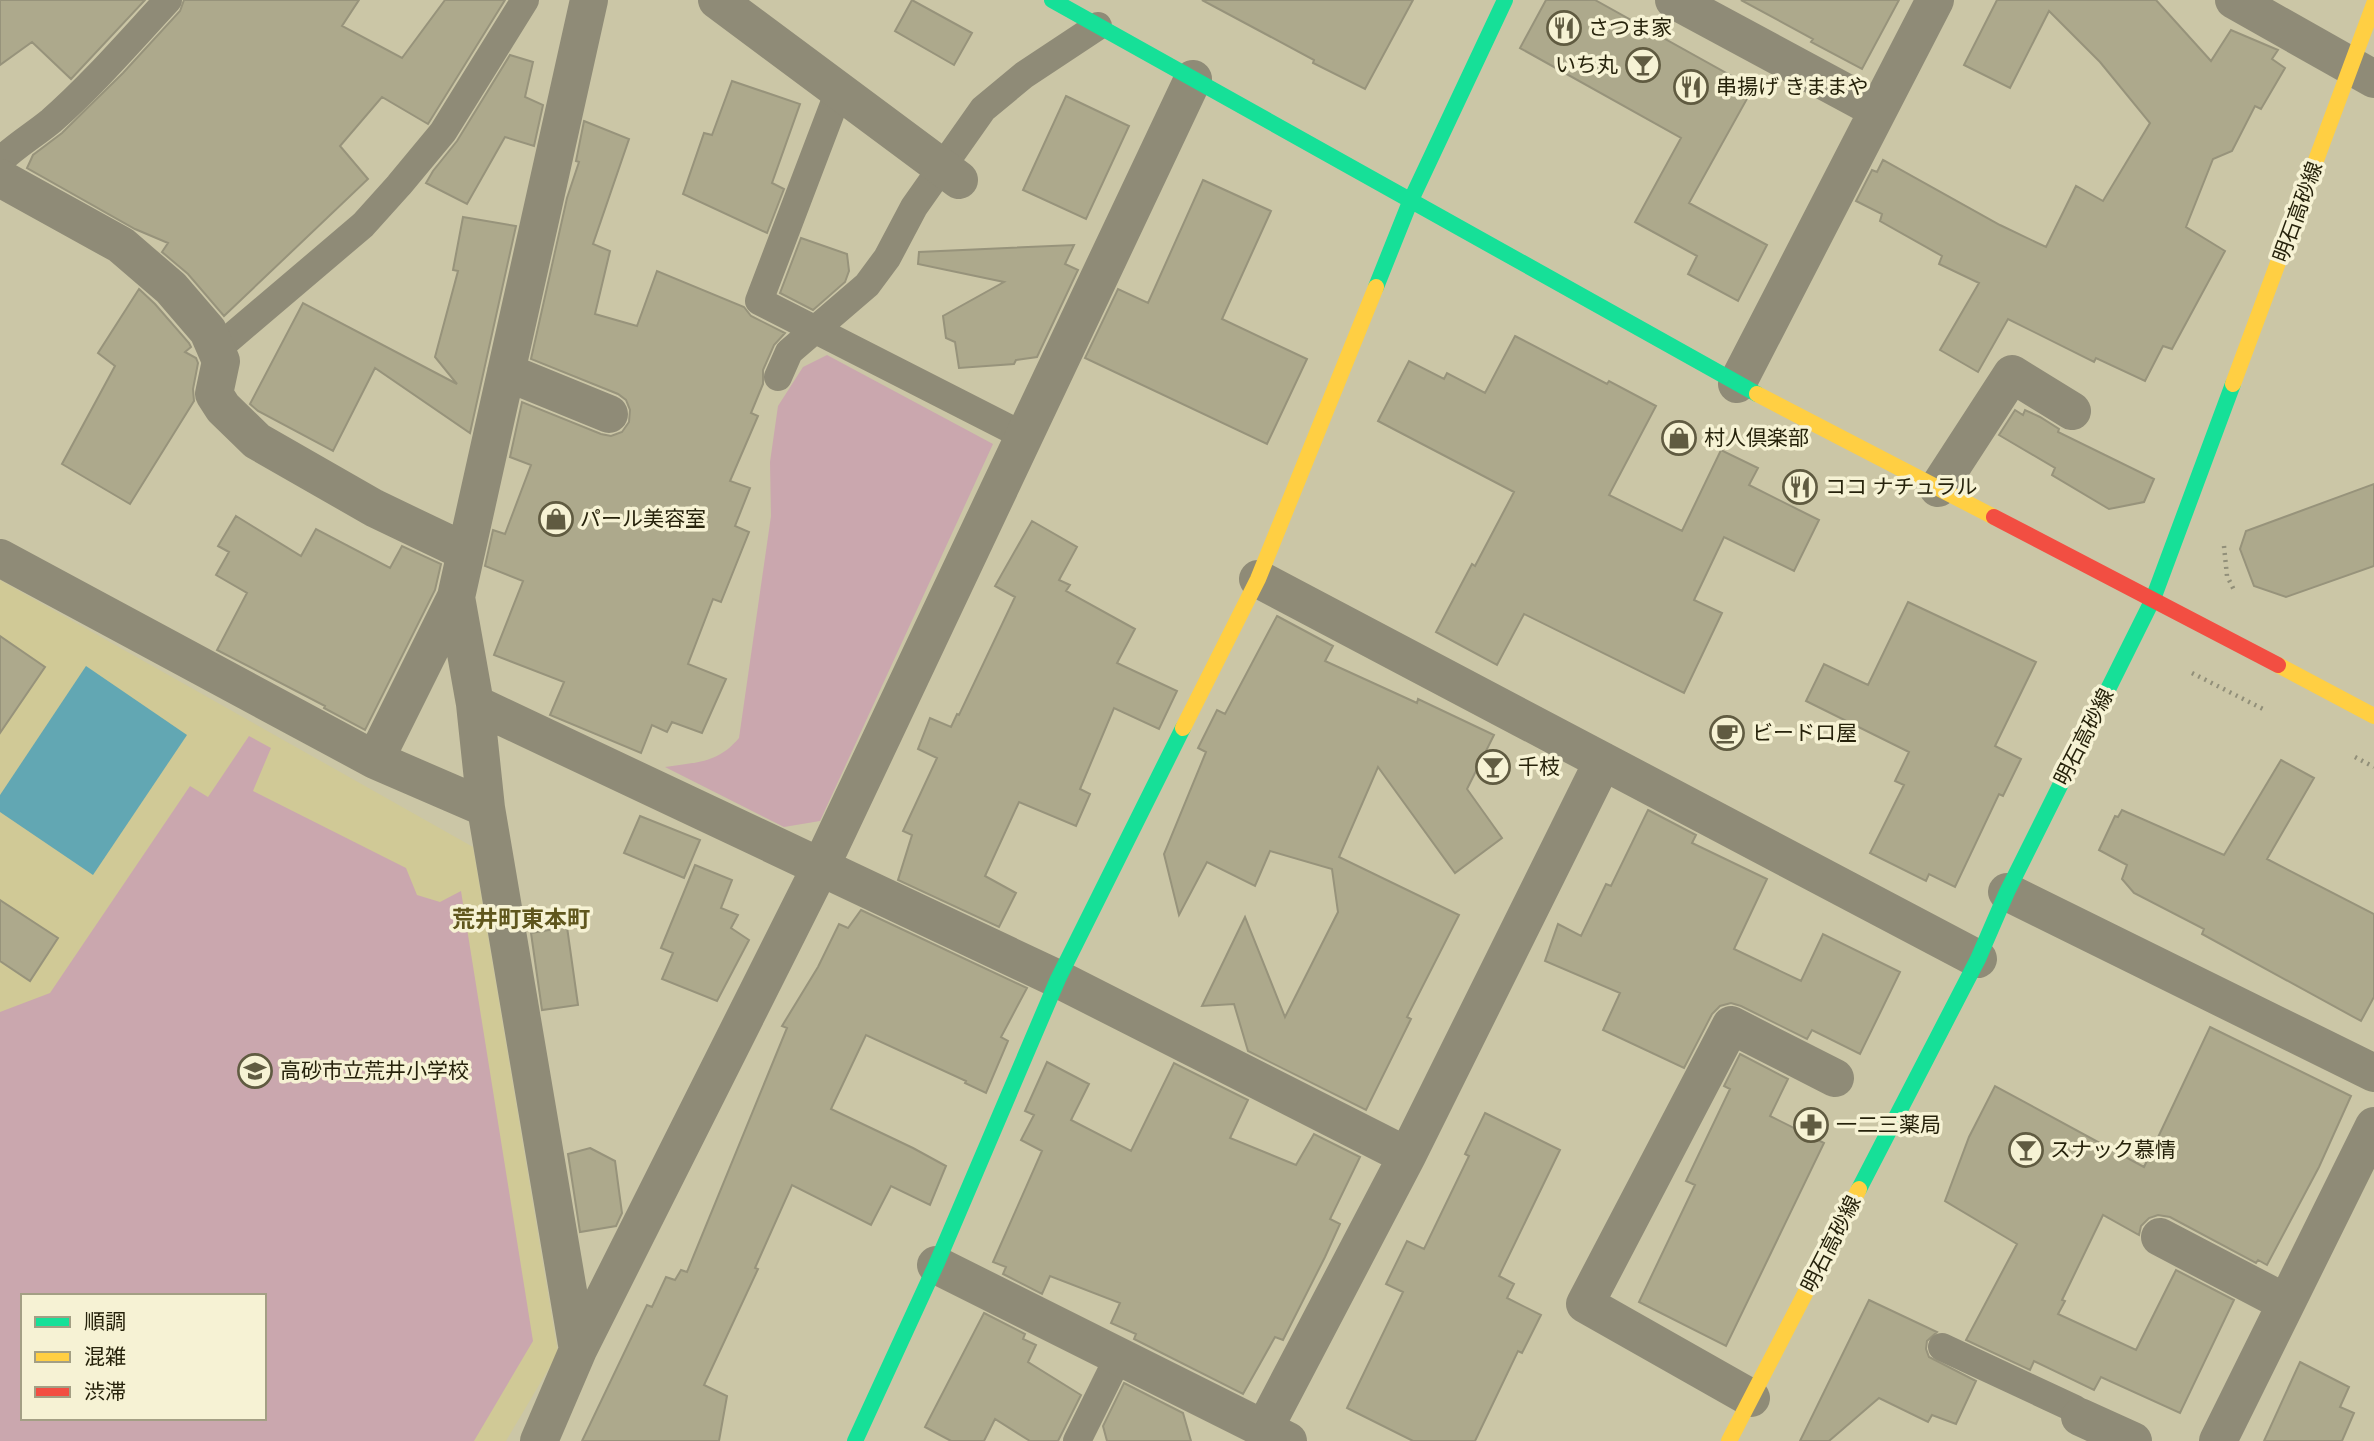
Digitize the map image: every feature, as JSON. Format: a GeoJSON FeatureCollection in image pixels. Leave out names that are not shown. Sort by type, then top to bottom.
{"type":"FeatureCollection","features":[{"type":"Feature","properties":{"kind":"street"},"geometry":{"type":"LineString","coordinates":[[375,760],[456,597],[589,0]]}},
{"type":"Feature","properties":{"kind":"street"},"geometry":{"type":"LineString","coordinates":[[717,0],[950,174]]}},
{"type":"Feature","properties":{"kind":"street"},"geometry":{"type":"LineString","coordinates":[[1052,0],[1737,384],[2153,598],[2374,716]]}},
{"type":"Feature","properties":{"kind":"street"},"geometry":{"type":"LineString","coordinates":[[855,1441],[936,1265],[1058,979],[1258,579],[1410,202],[1505,0]]}},
{"type":"Feature","properties":{"kind":"street"},"geometry":{"type":"LineString","coordinates":[[1674,0],[1878,110]]}},
{"type":"Feature","properties":{"kind":"street"},"geometry":{"type":"LineString","coordinates":[[1737,384],[1936,0]]}},
{"type":"Feature","properties":{"kind":"street"},"geometry":{"type":"LineString","coordinates":[[2234,0],[2363,73]]}},
{"type":"Feature","properties":{"kind":"street","name":"明石高砂線"},"geometry":{"type":"LineString","coordinates":[[1729,1441],[1978,959],[2007,892],[2153,598],[2363,73],[2374,4]]}},
{"type":"Feature","properties":{"kind":"street"},"geometry":{"type":"LineString","coordinates":[[539,1441],[578,1350],[820,868],[1193,79]]}},
{"type":"Feature","properties":{"kind":"street"},"geometry":{"type":"LineString","coordinates":[[0,177],[121,245],[171,288],[208,331],[221,361],[214,394],[223,408],[257,441],[374,508],[466,552]]}},
{"type":"Feature","properties":{"kind":"street"},"geometry":{"type":"LineString","coordinates":[[506,372],[609,414]]}},
{"type":"Feature","properties":{"kind":"street"},"geometry":{"type":"LineString","coordinates":[[1938,488],[2012,374],[2072,411]]}},
{"type":"Feature","properties":{"kind":"street"},"geometry":{"type":"LineString","coordinates":[[0,558],[375,760],[486,808]]}},
{"type":"Feature","properties":{"kind":"street"},"geometry":{"type":"LineString","coordinates":[[1258,579],[1978,959]]}},
{"type":"Feature","properties":{"kind":"street"},"geometry":{"type":"LineString","coordinates":[[456,597],[475,704],[486,808],[578,1350]]}},
{"type":"Feature","properties":{"kind":"street"},"geometry":{"type":"LineString","coordinates":[[475,704],[1058,979],[1407,1156]]}},
{"type":"Feature","properties":{"kind":"street"},"geometry":{"type":"LineString","coordinates":[[936,1265],[1276,1435],[1407,1156],[1603,761]]}},
{"type":"Feature","properties":{"kind":"street"},"geometry":{"type":"LineString","coordinates":[[2007,892],[2374,1073]]}},
{"type":"Feature","properties":{"kind":"street"},"geometry":{"type":"LineString","coordinates":[[1751,1398],[1585,1304],[1731,1025],[1835,1078]]}},
{"type":"Feature","properties":{"kind":"street"},"geometry":{"type":"LineString","coordinates":[[2218,1441],[2374,1126]]}},
{"type":"Feature","properties":{"kind":"street"},"geometry":{"type":"LineString","coordinates":[[2160,1237],[2286,1303]]}},
{"type":"Feature","properties":{"kind":"street"},"geometry":{"type":"LineString","coordinates":[[2080,1417],[2133,1441]]}},
{"type":"Feature","properties":{"kind":"lane"},"geometry":{"type":"LineString","coordinates":[[0,162],[68,104],[123,51],[168,0]]}},
{"type":"Feature","properties":{"kind":"lane"},"geometry":{"type":"LineString","coordinates":[[216,350],[363,225],[399,185],[443,132],[525,0]]}},
{"type":"Feature","properties":{"kind":"lane"},"geometry":{"type":"LineString","coordinates":[[778,377],[789,352],[867,285],[887,258],[914,207],[950,174],[983,109],[1024,75],[1098,26]]}},
{"type":"Feature","properties":{"kind":"lane"},"geometry":{"type":"LineString","coordinates":[[839,91],[759,301],[1024,436]]}},
{"type":"Feature","properties":{"kind":"lane"},"geometry":{"type":"LineString","coordinates":[[1942,1347],[2075,1409],[2080,1417]]}},
{"type":"Feature","properties":{"kind":"lane"},"geometry":{"type":"LineString","coordinates":[[1076,1441],[1119,1356]]}},
{"type":"Feature","properties":{"kind":"shaded area"},"geometry":{"type":"Polygon","coordinates":[[[827,355],[993,444],[820,821],[784,827],[665,767],[714,757],[731,747],[739,738],[771,516],[770,462],[778,406],[803,367],[827,355]]]}},
{"type":"Feature","properties":{"kind":"shaded area","name":"高砂市立荒井小学校"},"geometry":{"type":"Polygon","coordinates":[[[0,580],[473,847],[558,1353],[506,1441],[0,1441],[0,580]]]}},
{"type":"Feature","properties":{"kind":"shaded area","name":"高砂市立荒井小学校"},"geometry":{"type":"Polygon","coordinates":[[[249,736],[271,748],[253,791],[406,868],[417,895],[440,902],[461,891],[533,1341],[474,1441],[0,1441],[0,1012],[50,993],[190,786],[208,797],[249,736]]]}},
{"type":"Feature","properties":{"kind":"water"},"geometry":{"type":"Polygon","coordinates":[[[86,666],[187,735],[93,875],[0,812],[0,795],[86,666]]]}},
{"type":"Feature","properties":{"kind":"building"},"geometry":{"type":"Polygon","coordinates":[[[0,0],[145,0],[71,79],[32,42],[0,65],[0,0]]]}},
{"type":"Feature","properties":{"kind":"building"},"geometry":{"type":"Polygon","coordinates":[[[184,0],[359,0],[342,26],[402,58],[445,0],[505,0],[428,124],[382,97],[340,146],[368,179],[224,316],[188,274],[162,252],[168,243],[135,229],[27,168],[33,155],[62,133],[123,73],[180,11],[184,0]]]}},
{"type":"Feature","properties":{"kind":"building"},"geometry":{"type":"Polygon","coordinates":[[[912,0],[972,33],[954,65],[895,31],[912,0]]]}},
{"type":"Feature","properties":{"kind":"building"},"geometry":{"type":"Polygon","coordinates":[[[1202,0],[1413,0],[1365,89],[1202,0]]]}},
{"type":"Feature","properties":{"kind":"building"},"geometry":{"type":"Polygon","coordinates":[[[1546,0],[1595,0],[1753,88],[1689,203],[1767,245],[1738,301],[1688,274],[1697,256],[1635,222],[1681,138],[1520,48],[1546,0]]]}},
{"type":"Feature","properties":{"kind":"building"},"geometry":{"type":"Polygon","coordinates":[[[1741,0],[1899,0],[1862,69],[1741,0]]]}},
{"type":"Feature","properties":{"kind":"building"},"geometry":{"type":"Polygon","coordinates":[[[1997,0],[2156,0],[2211,61],[2231,30],[2278,50],[2272,59],[2285,68],[2261,109],[2255,106],[2232,151],[2213,159],[2186,227],[2225,251],[2172,349],[2163,346],[2145,381],[2096,358],[2094,362],[2008,319],[1978,372],[1940,350],[1979,283],[1939,264],[1942,256],[1880,221],[1882,214],[1856,201],[1872,170],[1877,172],[1883,160],[2000,225],[2046,247],[2076,186],[2103,201],[2150,123],[2100,62],[2049,11],[2010,88],[1964,65],[1997,0]]]}},
{"type":"Feature","properties":{"kind":"building"},"geometry":{"type":"Polygon","coordinates":[[[510,55],[533,62],[525,97],[543,105],[534,146],[505,137],[467,204],[426,183],[457,141],[510,55]]]}},
{"type":"Feature","properties":{"kind":"building"},"geometry":{"type":"Polygon","coordinates":[[[732,81],[800,104],[772,183],[784,189],[767,233],[683,194],[704,133],[712,135],[732,81]]]}},
{"type":"Feature","properties":{"kind":"building"},"geometry":{"type":"Polygon","coordinates":[[[1066,96],[1129,126],[1086,219],[1023,190],[1066,96]]]}},
{"type":"Feature","properties":{"kind":"building"},"geometry":{"type":"Polygon","coordinates":[[[584,121],[629,139],[593,244],[610,251],[595,314],[637,326],[657,271],[744,307],[751,316],[785,333],[774,345],[763,370],[763,384],[751,413],[758,416],[730,481],[750,488],[735,526],[749,532],[721,602],[713,599],[688,664],[726,679],[702,733],[672,722],[667,732],[652,725],[641,753],[550,715],[564,682],[494,655],[523,581],[485,566],[493,530],[505,534],[531,465],[510,457],[522,402],[611,436],[622,432],[629,422],[630,410],[626,400],[618,394],[531,359],[567,198],[579,162],[576,161],[584,121]]]}},
{"type":"Feature","properties":{"kind":"building"},"geometry":{"type":"Polygon","coordinates":[[[1203,180],[1271,211],[1222,319],[1307,359],[1267,444],[1085,358],[1118,289],[1148,303],[1203,180]]]}},
{"type":"Feature","properties":{"kind":"building"},"geometry":{"type":"Polygon","coordinates":[[[463,217],[516,226],[470,433],[375,368],[333,451],[258,411],[250,404],[303,303],[457,384],[435,357],[458,271],[453,270],[463,217]]]}},
{"type":"Feature","properties":{"kind":"building"},"geometry":{"type":"Polygon","coordinates":[[[801,238],[847,254],[849,271],[845,282],[813,310],[780,293],[801,238]]]}},
{"type":"Feature","properties":{"kind":"building"},"geometry":{"type":"Polygon","coordinates":[[[1074,245],[1065,264],[1078,270],[1037,357],[1016,360],[1014,364],[959,368],[955,342],[946,338],[943,316],[1004,282],[918,264],[919,252],[1074,245]]]}},
{"type":"Feature","properties":{"kind":"building"},"geometry":{"type":"Polygon","coordinates":[[[139,289],[189,343],[191,347],[185,352],[196,358],[198,363],[193,389],[194,401],[130,504],[62,464],[115,366],[98,353],[139,289]]]}},
{"type":"Feature","properties":{"kind":"building"},"geometry":{"type":"Polygon","coordinates":[[[1515,336],[1656,406],[1609,495],[1682,531],[1721,450],[1758,468],[1749,485],[1819,520],[1794,571],[1724,537],[1694,600],[1722,613],[1684,693],[1524,614],[1497,665],[1436,632],[1514,492],[1378,421],[1409,361],[1444,379],[1447,373],[1485,393],[1515,336]]]}},
{"type":"Feature","properties":{"kind":"building"},"geometry":{"type":"Polygon","coordinates":[[[2015,410],[2023,415],[2025,410],[2040,417],[2059,429],[2058,432],[2154,479],[2144,502],[2109,509],[2052,475],[2055,468],[1999,435],[2015,410]]]}},
{"type":"Feature","properties":{"kind":"building"},"geometry":{"type":"Polygon","coordinates":[[[2374,484],[2374,566],[2286,597],[2254,586],[2240,549],[2246,531],[2374,484]]]}},
{"type":"Feature","properties":{"kind":"building"},"geometry":{"type":"Polygon","coordinates":[[[236,516],[301,556],[316,529],[390,568],[402,546],[441,564],[435,590],[365,730],[217,650],[247,593],[216,575],[229,552],[218,546],[236,516]]]}},
{"type":"Feature","properties":{"kind":"building"},"geometry":{"type":"Polygon","coordinates":[[[1032,521],[1077,547],[1059,580],[1070,585],[1066,591],[1135,629],[1117,663],[1177,691],[1159,729],[1114,708],[1080,789],[1090,794],[1076,826],[1019,802],[985,876],[1016,893],[999,927],[898,880],[912,835],[903,831],[937,758],[918,749],[930,718],[951,727],[957,714],[959,715],[1015,597],[995,586],[1032,521]]]}},
{"type":"Feature","properties":{"kind":"building"},"geometry":{"type":"Polygon","coordinates":[[[1908,602],[2036,662],[1995,746],[2021,759],[2003,796],[1999,794],[1955,887],[1929,874],[1926,881],[1870,853],[1904,785],[1895,781],[1909,752],[1806,701],[1824,664],[1868,685],[1908,602]]]}},
{"type":"Feature","properties":{"kind":"building"},"geometry":{"type":"Polygon","coordinates":[[[1277,616],[1333,646],[1325,661],[1417,703],[1418,699],[1494,735],[1467,789],[1502,838],[1455,873],[1378,767],[1339,857],[1459,915],[1407,1017],[1411,1019],[1366,1110],[1248,1051],[1234,1004],[1202,1006],[1245,917],[1285,1017],[1338,912],[1332,869],[1270,851],[1255,886],[1207,862],[1179,915],[1164,854],[1206,752],[1198,748],[1217,710],[1225,714],[1277,616]]]}},
{"type":"Feature","properties":{"kind":"building"},"geometry":{"type":"Polygon","coordinates":[[[0,636],[45,667],[0,733],[0,636]]]}},
{"type":"Feature","properties":{"kind":"building"},"geometry":{"type":"Polygon","coordinates":[[[2281,760],[2314,778],[2267,859],[2374,914],[2374,997],[2361,1021],[2202,934],[2204,929],[2134,893],[2122,879],[2127,865],[2099,850],[2115,816],[2118,817],[2122,810],[2224,855],[2281,760]]]}},
{"type":"Feature","properties":{"kind":"building"},"geometry":{"type":"Polygon","coordinates":[[[1648,810],[1696,835],[1692,843],[1767,879],[1734,949],[1801,981],[1823,934],[1900,972],[1860,1054],[1812,1030],[1807,1039],[1731,1003],[1720,1006],[1712,1014],[1684,1068],[1603,1030],[1620,993],[1545,961],[1558,924],[1581,936],[1606,884],[1611,886],[1648,810]]]}},
{"type":"Feature","properties":{"kind":"building"},"geometry":{"type":"Polygon","coordinates":[[[640,816],[700,840],[684,878],[624,853],[640,816]]]}},
{"type":"Feature","properties":{"kind":"building"},"geometry":{"type":"Polygon","coordinates":[[[695,865],[732,880],[721,908],[738,915],[731,928],[749,940],[717,1001],[662,979],[673,953],[661,948],[695,865]]]}},
{"type":"Feature","properties":{"kind":"building"},"geometry":{"type":"Polygon","coordinates":[[[0,900],[58,938],[30,981],[0,961],[0,900]]]}},
{"type":"Feature","properties":{"kind":"building"},"geometry":{"type":"Polygon","coordinates":[[[861,910],[1027,988],[1001,1037],[1008,1041],[986,1093],[965,1083],[966,1081],[866,1035],[831,1109],[946,1166],[930,1205],[891,1186],[871,1225],[792,1185],[755,1268],[758,1269],[704,1385],[727,1396],[719,1441],[582,1441],[647,1305],[652,1307],[666,1277],[675,1280],[681,1270],[687,1272],[787,1028],[782,1026],[818,967],[839,924],[848,928],[861,910]]]}},
{"type":"Feature","properties":{"kind":"building"},"geometry":{"type":"Polygon","coordinates":[[[567,927],[578,1005],[542,1010],[531,933],[567,927]]]}},
{"type":"Feature","properties":{"kind":"building"},"geometry":{"type":"Polygon","coordinates":[[[2210,1027],[2351,1096],[2319,1167],[2267,1265],[2258,1260],[2256,1263],[2170,1217],[2158,1215],[2149,1218],[2141,1226],[2139,1235],[2103,1215],[2062,1300],[2065,1301],[2058,1314],[2136,1350],[2176,1270],[2234,1300],[2180,1413],[2101,1377],[2094,1390],[2034,1361],[2030,1370],[1966,1340],[2017,1244],[1945,1201],[1969,1137],[1995,1086],[2144,1167],[2210,1027]]]}},
{"type":"Feature","properties":{"kind":"building"},"geometry":{"type":"Polygon","coordinates":[[[1740,1054],[1788,1079],[1770,1116],[1824,1143],[1726,1346],[1639,1302],[1695,1185],[1686,1181],[1730,1089],[1724,1086],[1740,1054]]]}},
{"type":"Feature","properties":{"kind":"building"},"geometry":{"type":"Polygon","coordinates":[[[1047,1062],[1089,1084],[1071,1120],[1131,1151],[1174,1063],[1248,1100],[1230,1138],[1296,1165],[1314,1134],[1360,1157],[1330,1219],[1340,1224],[1325,1257],[1283,1340],[1275,1337],[1243,1394],[1134,1339],[1136,1334],[1111,1323],[1120,1303],[1050,1276],[1042,1294],[1003,1274],[1006,1267],[993,1262],[1042,1151],[1021,1140],[1034,1115],[1025,1111],[1047,1062]]]}},
{"type":"Feature","properties":{"kind":"building"},"geometry":{"type":"Polygon","coordinates":[[[1485,1113],[1560,1150],[1499,1276],[1514,1284],[1507,1298],[1541,1315],[1522,1353],[1518,1351],[1475,1441],[1413,1441],[1347,1408],[1403,1292],[1386,1284],[1407,1241],[1424,1249],[1469,1156],[1465,1154],[1485,1113]]]}},
{"type":"Feature","properties":{"kind":"building"},"geometry":{"type":"Polygon","coordinates":[[[590,1148],[615,1161],[622,1213],[616,1226],[580,1232],[568,1154],[590,1148]]]}},
{"type":"Feature","properties":{"kind":"building"},"geometry":{"type":"Polygon","coordinates":[[[1869,1300],[1937,1332],[1927,1341],[1929,1357],[1976,1381],[1956,1424],[1932,1415],[1928,1422],[1879,1398],[1829,1441],[1800,1441],[1869,1300]]]}},
{"type":"Feature","properties":{"kind":"building"},"geometry":{"type":"Polygon","coordinates":[[[984,1313],[1025,1334],[1023,1339],[1036,1345],[1028,1362],[1081,1395],[1058,1441],[1030,1441],[995,1419],[984,1441],[951,1441],[925,1427],[984,1313]]]}},
{"type":"Feature","properties":{"kind":"building"},"geometry":{"type":"Polygon","coordinates":[[[2300,1362],[2349,1387],[2340,1407],[2354,1413],[2342,1441],[2264,1441],[2300,1362]]]}},
{"type":"Feature","properties":{"kind":"building"},"geometry":{"type":"Polygon","coordinates":[[[1124,1383],[1183,1413],[1191,1441],[1107,1441],[1103,1426],[1124,1383]]]}},
{"type":"Feature","properties":{"kind":"traffic: fast"},"geometry":{"type":"LineString","coordinates":[[1052,0],[1757,394]]}},
{"type":"Feature","properties":{"kind":"traffic: fast"},"geometry":{"type":"LineString","coordinates":[[1376,287],[1410,202],[1505,0]]}},
{"type":"Feature","properties":{"kind":"traffic: fast"},"geometry":{"type":"LineString","coordinates":[[1859,1189],[1978,959],[2007,892],[2153,599],[2233,384]]}},
{"type":"Feature","properties":{"kind":"traffic: fast"},"geometry":{"type":"LineString","coordinates":[[855,1441],[936,1265],[1058,979],[1183,728]]}},
{"type":"Feature","properties":{"kind":"traffic: slow"},"geometry":{"type":"LineString","coordinates":[[2233,384],[2374,4]]}},
{"type":"Feature","properties":{"kind":"traffic: slow"},"geometry":{"type":"LineString","coordinates":[[1183,728],[1258,579],[1376,287]]}},
{"type":"Feature","properties":{"kind":"traffic: slow"},"geometry":{"type":"LineString","coordinates":[[1757,394],[1994,517]]}},
{"type":"Feature","properties":{"kind":"traffic: slow"},"geometry":{"type":"LineString","coordinates":[[2278,665],[2374,716]]}},
{"type":"Feature","properties":{"kind":"traffic: slow"},"geometry":{"type":"LineString","coordinates":[[1729,1441],[1859,1189]]}},
{"type":"Feature","properties":{"kind":"traffic: jam"},"geometry":{"type":"LineString","coordinates":[[1994,517],[2278,665]]}},
{"type":"Feature","properties":{"kind":"place","name":"さつま家"},"geometry":{"type":"Point","coordinates":[1564,28]}},
{"type":"Feature","properties":{"kind":"place","name":"いち丸"},"geometry":{"type":"Point","coordinates":[1643,65]}},
{"type":"Feature","properties":{"kind":"place","name":"串揚げ きままや"},"geometry":{"type":"Point","coordinates":[1691,87]}},
{"type":"Feature","properties":{"kind":"place","name":"村人倶楽部"},"geometry":{"type":"Point","coordinates":[1679,438]}},
{"type":"Feature","properties":{"kind":"place","name":"ココ ナチュラル"},"geometry":{"type":"Point","coordinates":[1800,487]}},
{"type":"Feature","properties":{"kind":"place","name":"パール美容室"},"geometry":{"type":"Point","coordinates":[556,519]}},
{"type":"Feature","properties":{"kind":"place","name":"ビードロ屋"},"geometry":{"type":"Point","coordinates":[1727,733]}},
{"type":"Feature","properties":{"kind":"place","name":"千枝"},"geometry":{"type":"Point","coordinates":[1493,767]}},
{"type":"Feature","properties":{"kind":"place","name":"高砂市立荒井小学校"},"geometry":{"type":"Point","coordinates":[255,1071]}},
{"type":"Feature","properties":{"kind":"place","name":"一二三薬局"},"geometry":{"type":"Point","coordinates":[1811,1125]}},
{"type":"Feature","properties":{"kind":"place","name":"スナック慕情"},"geometry":{"type":"Point","coordinates":[2026,1150]}},
{"type":"Feature","properties":{"kind":"district","name":"荒井町東本町"},"geometry":{"type":"Point","coordinates":[521,919]}}]}
